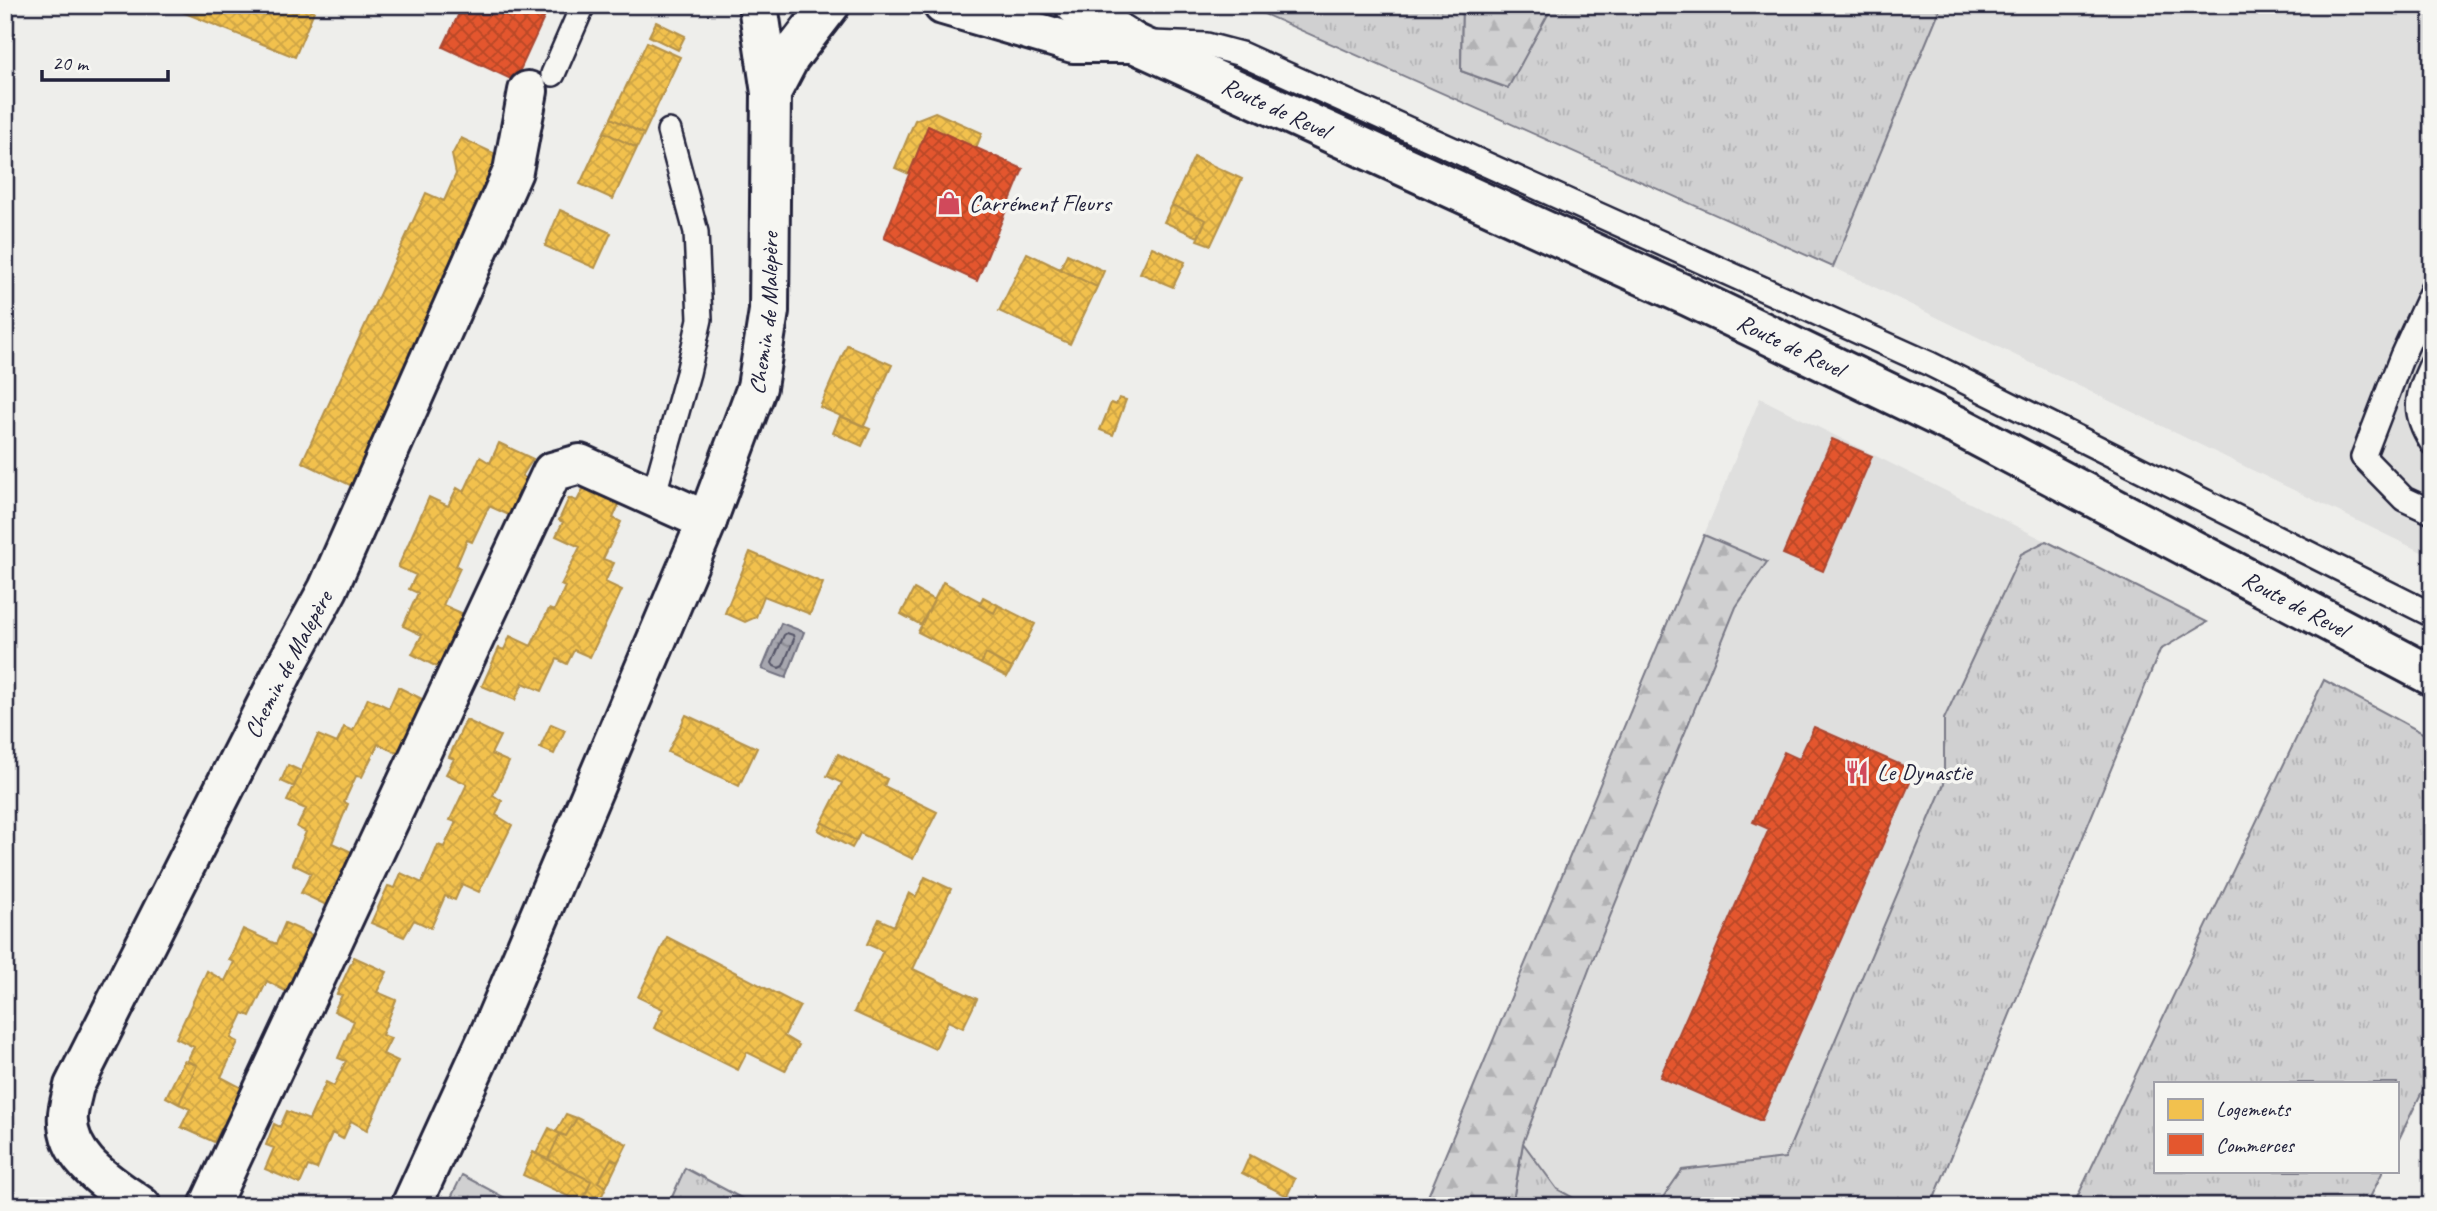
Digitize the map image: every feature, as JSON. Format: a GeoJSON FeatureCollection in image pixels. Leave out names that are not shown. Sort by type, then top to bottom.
{"type":"FeatureCollection","features":[{"type":"Feature","properties":{"kind":"street","name":"Chemin de Malepère"},"geometry":{"type":"LineString","coordinates":[[411,1206],[491,1031],[707,521],[757,387],[769,311],[771,93],[758,5]]}},
{"type":"Feature","properties":{"kind":"street","name":"Chemin de Malepère"},"geometry":{"type":"LineString","coordinates":[[771,93],[790,57],[830,5]]}},
{"type":"Feature","properties":{"kind":"street","name":"Route de Revel"},"geometry":{"type":"LineString","coordinates":[[943,5],[1073,43],[1134,43]]}},
{"type":"Feature","properties":{"kind":"street","name":"Route de Revel"},"geometry":{"type":"LineString","coordinates":[[1075,5],[1134,43],[1690,297],[1938,416],[2432,676]]}},
{"type":"Feature","properties":{"kind":"street","name":"Chemin de Malepère"},"geometry":{"type":"LineString","coordinates":[[141,1206],[104,1180],[81,1159],[70,1135],[68,1116],[74,1086],[288,662],[328,589],[513,172],[540,83]]}},
{"type":"Feature","properties":{"kind":"street"},"geometry":{"type":"LineString","coordinates":[[209,1206],[552,471],[580,464],[707,521]]}},
{"type":"Feature","properties":{"kind":"lane"},"geometry":{"type":"LineString","coordinates":[[540,83],[583,5]]}},
{"type":"Feature","properties":{"kind":"lane","name":"Route de Revel"},"geometry":{"type":"LineString","coordinates":[[1134,43],[1207,45],[1241,54],[1930,364],[2432,615]]}},
{"type":"Feature","properties":{"kind":"lane"},"geometry":{"type":"LineString","coordinates":[[653,497],[688,373],[700,319],[696,232],[669,131]]}},
{"type":"Feature","properties":{"kind":"lane"},"geometry":{"type":"LineString","coordinates":[[2429,296],[2432,325]]}},
{"type":"Feature","properties":{"kind":"lane"},"geometry":{"type":"LineString","coordinates":[[2429,296],[2402,356],[2363,457],[2404,499],[2432,512]]}},
{"type":"Feature","properties":{"kind":"lane"},"geometry":{"type":"LineString","coordinates":[[2432,363],[2417,398],[2421,427],[2432,443]]}},
{"type":"Feature","properties":{"kind":"shaded area"},"geometry":{"type":"Polygon","coordinates":[[[2208,5],[2432,5],[2432,557],[1833,267],[1940,8],[2207,8],[2208,5]]]}},
{"type":"Feature","properties":{"kind":"shaded area"},"geometry":{"type":"Polygon","coordinates":[[[1760,398],[2046,541],[2021,554],[1944,719],[1944,783],[1785,1158],[1682,1170],[1657,1206],[1588,1206],[1557,1189],[1523,1143],[1600,941],[1737,607],[1767,562],[1704,535],[1760,398]]]}},
{"type":"Feature","properties":{"kind":"green space"},"geometry":{"type":"Polygon","coordinates":[[[1244,5],[1462,5],[1461,71],[1507,88],[1553,5],[2199,5],[2207,8],[1940,9],[1833,267],[1244,5]]]}},
{"type":"Feature","properties":{"kind":"green space"},"geometry":{"type":"Polygon","coordinates":[[[1462,5],[1553,5],[1508,88],[1461,71],[1462,5]]]}},
{"type":"Feature","properties":{"kind":"green space"},"geometry":{"type":"Polygon","coordinates":[[[1704,535],[1767,562],[1736,607],[1600,941],[1523,1143],[1512,1206],[1443,1206],[1426,1201],[1704,535]]]}},
{"type":"Feature","properties":{"kind":"green space"},"geometry":{"type":"Polygon","coordinates":[[[2046,541],[2207,622],[2160,650],[1931,1206],[1657,1206],[1682,1170],[1785,1158],[1944,784],[1944,719],[2021,554],[2046,541]]]}},
{"type":"Feature","properties":{"kind":"green space"},"geometry":{"type":"Polygon","coordinates":[[[2324,680],[2432,738],[2432,1071],[2398,1141],[2398,1082],[2154,1082],[2154,1172],[2383,1172],[2366,1206],[2073,1206],[2324,680]]]}},
{"type":"Feature","properties":{"kind":"green space"},"geometry":{"type":"Polygon","coordinates":[[[1523,1143],[1557,1189],[1588,1206],[1512,1206],[1523,1143]]]}},
{"type":"Feature","properties":{"kind":"green space"},"geometry":{"type":"Polygon","coordinates":[[[685,1168],[756,1206],[668,1206],[685,1168]]]}},
{"type":"Feature","properties":{"kind":"green space"},"geometry":{"type":"Polygon","coordinates":[[[462,1175],[520,1206],[447,1206],[462,1175]]]}},
{"type":"Feature","properties":{"kind":"water"},"geometry":{"type":"Polygon","coordinates":[[[781,623],[804,632],[786,678],[762,669],[781,623]]]}},
{"type":"Feature","properties":{"kind":"building: Logements"},"geometry":{"type":"Polygon","coordinates":[[[165,5],[299,5],[314,11],[295,57],[165,5]]]}},
{"type":"Feature","properties":{"kind":"building: Logements"},"geometry":{"type":"Polygon","coordinates":[[[656,22],[685,36],[678,50],[649,36],[656,22]]]}},
{"type":"Feature","properties":{"kind":"building: Logements"},"geometry":{"type":"Polygon","coordinates":[[[647,42],[680,57],[644,134],[611,118],[647,42]]]}},
{"type":"Feature","properties":{"kind":"building: Logements"},"geometry":{"type":"Polygon","coordinates":[[[935,112],[982,133],[976,148],[928,126],[909,174],[895,168],[915,120],[935,112]]]}},
{"type":"Feature","properties":{"kind":"building: Logements"},"geometry":{"type":"Polygon","coordinates":[[[611,118],[644,134],[637,148],[604,132],[611,118]]]}},
{"type":"Feature","properties":{"kind":"building: Logements"},"geometry":{"type":"Polygon","coordinates":[[[604,132],[637,148],[613,199],[580,184],[604,132]]]}},
{"type":"Feature","properties":{"kind":"building: Logements"},"geometry":{"type":"Polygon","coordinates":[[[461,138],[502,157],[352,486],[302,462],[426,193],[444,201],[456,174],[452,155],[461,138]]]}},
{"type":"Feature","properties":{"kind":"building: Logements"},"geometry":{"type":"Polygon","coordinates":[[[1194,157],[1242,179],[1211,245],[1197,240],[1206,220],[1172,205],[1194,157]]]}},
{"type":"Feature","properties":{"kind":"building: Logements"},"geometry":{"type":"Polygon","coordinates":[[[1172,205],[1206,220],[1198,237],[1164,222],[1172,205]]]}},
{"type":"Feature","properties":{"kind":"building: Logements"},"geometry":{"type":"Polygon","coordinates":[[[560,210],[611,233],[595,268],[545,246],[560,210]]]}},
{"type":"Feature","properties":{"kind":"building: Logements"},"geometry":{"type":"Polygon","coordinates":[[[1152,247],[1185,262],[1173,287],[1140,273],[1152,247]]]}},
{"type":"Feature","properties":{"kind":"building: Logements"},"geometry":{"type":"Polygon","coordinates":[[[1027,253],[1097,287],[1070,344],[999,311],[1027,253]]]}},
{"type":"Feature","properties":{"kind":"building: Logements"},"geometry":{"type":"Polygon","coordinates":[[[1067,254],[1104,271],[1097,287],[1060,269],[1067,254]]]}},
{"type":"Feature","properties":{"kind":"building: Logements"},"geometry":{"type":"Polygon","coordinates":[[[847,345],[892,365],[864,426],[820,407],[847,345]]]}},
{"type":"Feature","properties":{"kind":"building: Logements"},"geometry":{"type":"Polygon","coordinates":[[[1119,398],[1126,400],[1113,435],[1100,430],[1111,403],[1116,405],[1119,398]]]}},
{"type":"Feature","properties":{"kind":"building: Logements"},"geometry":{"type":"Polygon","coordinates":[[[840,416],[870,429],[862,446],[833,433],[840,416]]]}},
{"type":"Feature","properties":{"kind":"building: Logements"},"geometry":{"type":"Polygon","coordinates":[[[499,443],[533,459],[522,476],[533,483],[511,516],[489,506],[472,542],[467,540],[456,566],[460,568],[443,605],[466,615],[445,671],[412,654],[422,635],[403,626],[418,593],[409,589],[416,575],[398,567],[429,497],[448,506],[457,488],[464,492],[480,457],[490,463],[499,443]]]}},
{"type":"Feature","properties":{"kind":"building: Logements"},"geometry":{"type":"Polygon","coordinates":[[[585,485],[620,502],[613,518],[621,522],[603,559],[614,563],[605,582],[622,590],[590,657],[574,650],[567,664],[557,659],[542,691],[523,683],[515,700],[482,686],[499,648],[504,650],[510,636],[531,646],[549,609],[554,611],[565,587],[561,585],[580,547],[556,536],[563,522],[559,520],[569,498],[577,501],[585,485]]]}},
{"type":"Feature","properties":{"kind":"building: Logements"},"geometry":{"type":"Polygon","coordinates":[[[750,552],[823,583],[810,614],[764,596],[756,617],[745,622],[725,613],[750,552]]]}},
{"type":"Feature","properties":{"kind":"building: Logements"},"geometry":{"type":"Polygon","coordinates":[[[943,582],[981,602],[979,605],[994,613],[998,605],[1035,624],[1012,668],[986,654],[981,664],[918,632],[943,582]]]}},
{"type":"Feature","properties":{"kind":"building: Logements"},"geometry":{"type":"Polygon","coordinates":[[[914,589],[934,600],[921,625],[901,614],[914,589]]]}},
{"type":"Feature","properties":{"kind":"building: Logements"},"geometry":{"type":"Polygon","coordinates":[[[983,597],[998,605],[994,613],[979,605],[983,597]]]}},
{"type":"Feature","properties":{"kind":"building: Logements"},"geometry":{"type":"Polygon","coordinates":[[[986,654],[1012,668],[1007,677],[981,664],[986,654]]]}},
{"type":"Feature","properties":{"kind":"building: Logements"},"geometry":{"type":"Polygon","coordinates":[[[398,687],[430,703],[401,755],[378,744],[362,777],[356,776],[344,802],[348,804],[332,843],[354,853],[335,909],[301,893],[311,873],[292,864],[306,832],[297,827],[306,809],[287,801],[318,735],[337,743],[344,727],[353,731],[368,698],[389,708],[398,687]]]}},
{"type":"Feature","properties":{"kind":"building: Logements"},"geometry":{"type":"Polygon","coordinates":[[[686,715],[757,748],[739,786],[668,752],[686,715]]]}},
{"type":"Feature","properties":{"kind":"building: Logements"},"geometry":{"type":"Polygon","coordinates":[[[466,720],[500,736],[491,754],[509,762],[493,795],[502,801],[496,815],[512,825],[479,892],[462,884],[455,900],[445,896],[431,928],[414,920],[404,937],[371,923],[388,886],[395,888],[401,873],[422,883],[438,845],[444,847],[456,822],[450,820],[467,784],[446,774],[454,759],[449,757],[466,720]]]}},
{"type":"Feature","properties":{"kind":"building: Logements"},"geometry":{"type":"Polygon","coordinates":[[[551,724],[565,730],[554,754],[540,748],[551,724]]]}},
{"type":"Feature","properties":{"kind":"building: Logements"},"geometry":{"type":"Polygon","coordinates":[[[838,754],[887,779],[884,786],[937,812],[913,859],[860,833],[856,841],[822,822],[842,783],[827,776],[838,754]]]}},
{"type":"Feature","properties":{"kind":"building: Logements"},"geometry":{"type":"Polygon","coordinates":[[[288,765],[301,771],[294,787],[281,781],[288,765]]]}},
{"type":"Feature","properties":{"kind":"building: Logements"},"geometry":{"type":"Polygon","coordinates":[[[822,822],[856,841],[852,848],[818,830],[822,822]]]}},
{"type":"Feature","properties":{"kind":"building: Logements"},"geometry":{"type":"Polygon","coordinates":[[[925,877],[951,889],[913,969],[977,999],[963,1028],[948,1021],[935,1049],[854,1012],[883,951],[867,944],[879,919],[894,926],[909,893],[916,897],[925,877]]]}},
{"type":"Feature","properties":{"kind":"building: Logements"},"geometry":{"type":"Polygon","coordinates":[[[285,923],[321,939],[287,992],[267,981],[250,1016],[243,1013],[231,1038],[238,1042],[221,1077],[242,1088],[236,1100],[242,1106],[231,1129],[223,1125],[214,1142],[181,1127],[190,1109],[179,1104],[197,1065],[187,1061],[194,1047],[176,1038],[207,971],[225,981],[234,962],[229,960],[243,929],[276,944],[285,923]]]}},
{"type":"Feature","properties":{"kind":"building: Logements"},"geometry":{"type":"Polygon","coordinates":[[[667,937],[800,1006],[784,1036],[799,1045],[785,1071],[747,1052],[738,1070],[654,1028],[663,1009],[638,997],[667,937]]]}},
{"type":"Feature","properties":{"kind":"building: Logements"},"geometry":{"type":"Polygon","coordinates":[[[354,957],[387,972],[377,992],[396,1000],[382,1035],[391,1038],[383,1054],[398,1061],[367,1130],[351,1121],[343,1139],[332,1133],[317,1169],[308,1166],[300,1184],[265,1169],[274,1148],[266,1145],[274,1124],[280,1127],[287,1111],[309,1120],[326,1082],[334,1086],[346,1061],[338,1058],[354,1021],[334,1011],[342,995],[337,994],[354,957]]]}},
{"type":"Feature","properties":{"kind":"building: Logements"},"geometry":{"type":"Polygon","coordinates":[[[184,1061],[197,1065],[179,1104],[166,1097],[184,1061]]]}},
{"type":"Feature","properties":{"kind":"building: Logements"},"geometry":{"type":"Polygon","coordinates":[[[566,1114],[577,1118],[566,1136],[556,1132],[566,1114]]]}},
{"type":"Feature","properties":{"kind":"building: Logements"},"geometry":{"type":"Polygon","coordinates":[[[577,1118],[627,1144],[618,1162],[611,1159],[598,1182],[606,1187],[597,1206],[582,1203],[591,1181],[548,1159],[560,1134],[566,1136],[577,1118]]]}},
{"type":"Feature","properties":{"kind":"building: Logements"},"geometry":{"type":"Polygon","coordinates":[[[549,1128],[560,1134],[548,1159],[536,1154],[549,1128]]]}},
{"type":"Feature","properties":{"kind":"building: Logements"},"geometry":{"type":"Polygon","coordinates":[[[533,1152],[591,1181],[582,1203],[523,1175],[533,1152]]]}},
{"type":"Feature","properties":{"kind":"building: Logements"},"geometry":{"type":"Polygon","coordinates":[[[1250,1155],[1295,1179],[1287,1196],[1242,1173],[1250,1155]]]}},
{"type":"Feature","properties":{"kind":"building: Logements"},"geometry":{"type":"Polygon","coordinates":[[[611,1159],[618,1162],[606,1187],[598,1182],[611,1159]]]}},
{"type":"Feature","properties":{"kind":"building: Commerces"},"geometry":{"type":"Polygon","coordinates":[[[463,5],[550,5],[515,81],[443,47],[463,5]]]}},
{"type":"Feature","properties":{"kind":"building: Commerces"},"geometry":{"type":"Polygon","coordinates":[[[928,126],[1023,169],[977,281],[884,238],[928,126]]]}},
{"type":"Feature","properties":{"kind":"building: Commerces"},"geometry":{"type":"Polygon","coordinates":[[[1832,439],[1872,456],[1823,571],[1783,554],[1832,439]]]}},
{"type":"Feature","properties":{"kind":"building: Commerces"},"geometry":{"type":"Polygon","coordinates":[[[1814,727],[1915,771],[1761,1121],[1660,1077],[1769,829],[1753,822],[1784,752],[1799,759],[1814,727]]]}},
{"type":"Feature","properties":{"kind":"place","name":"Carrément Fleurs"},"geometry":{"type":"Point","coordinates":[949,203]}},
{"type":"Feature","properties":{"kind":"place","name":"Le Dynastie"},"geometry":{"type":"Point","coordinates":[1857,772]}}]}
